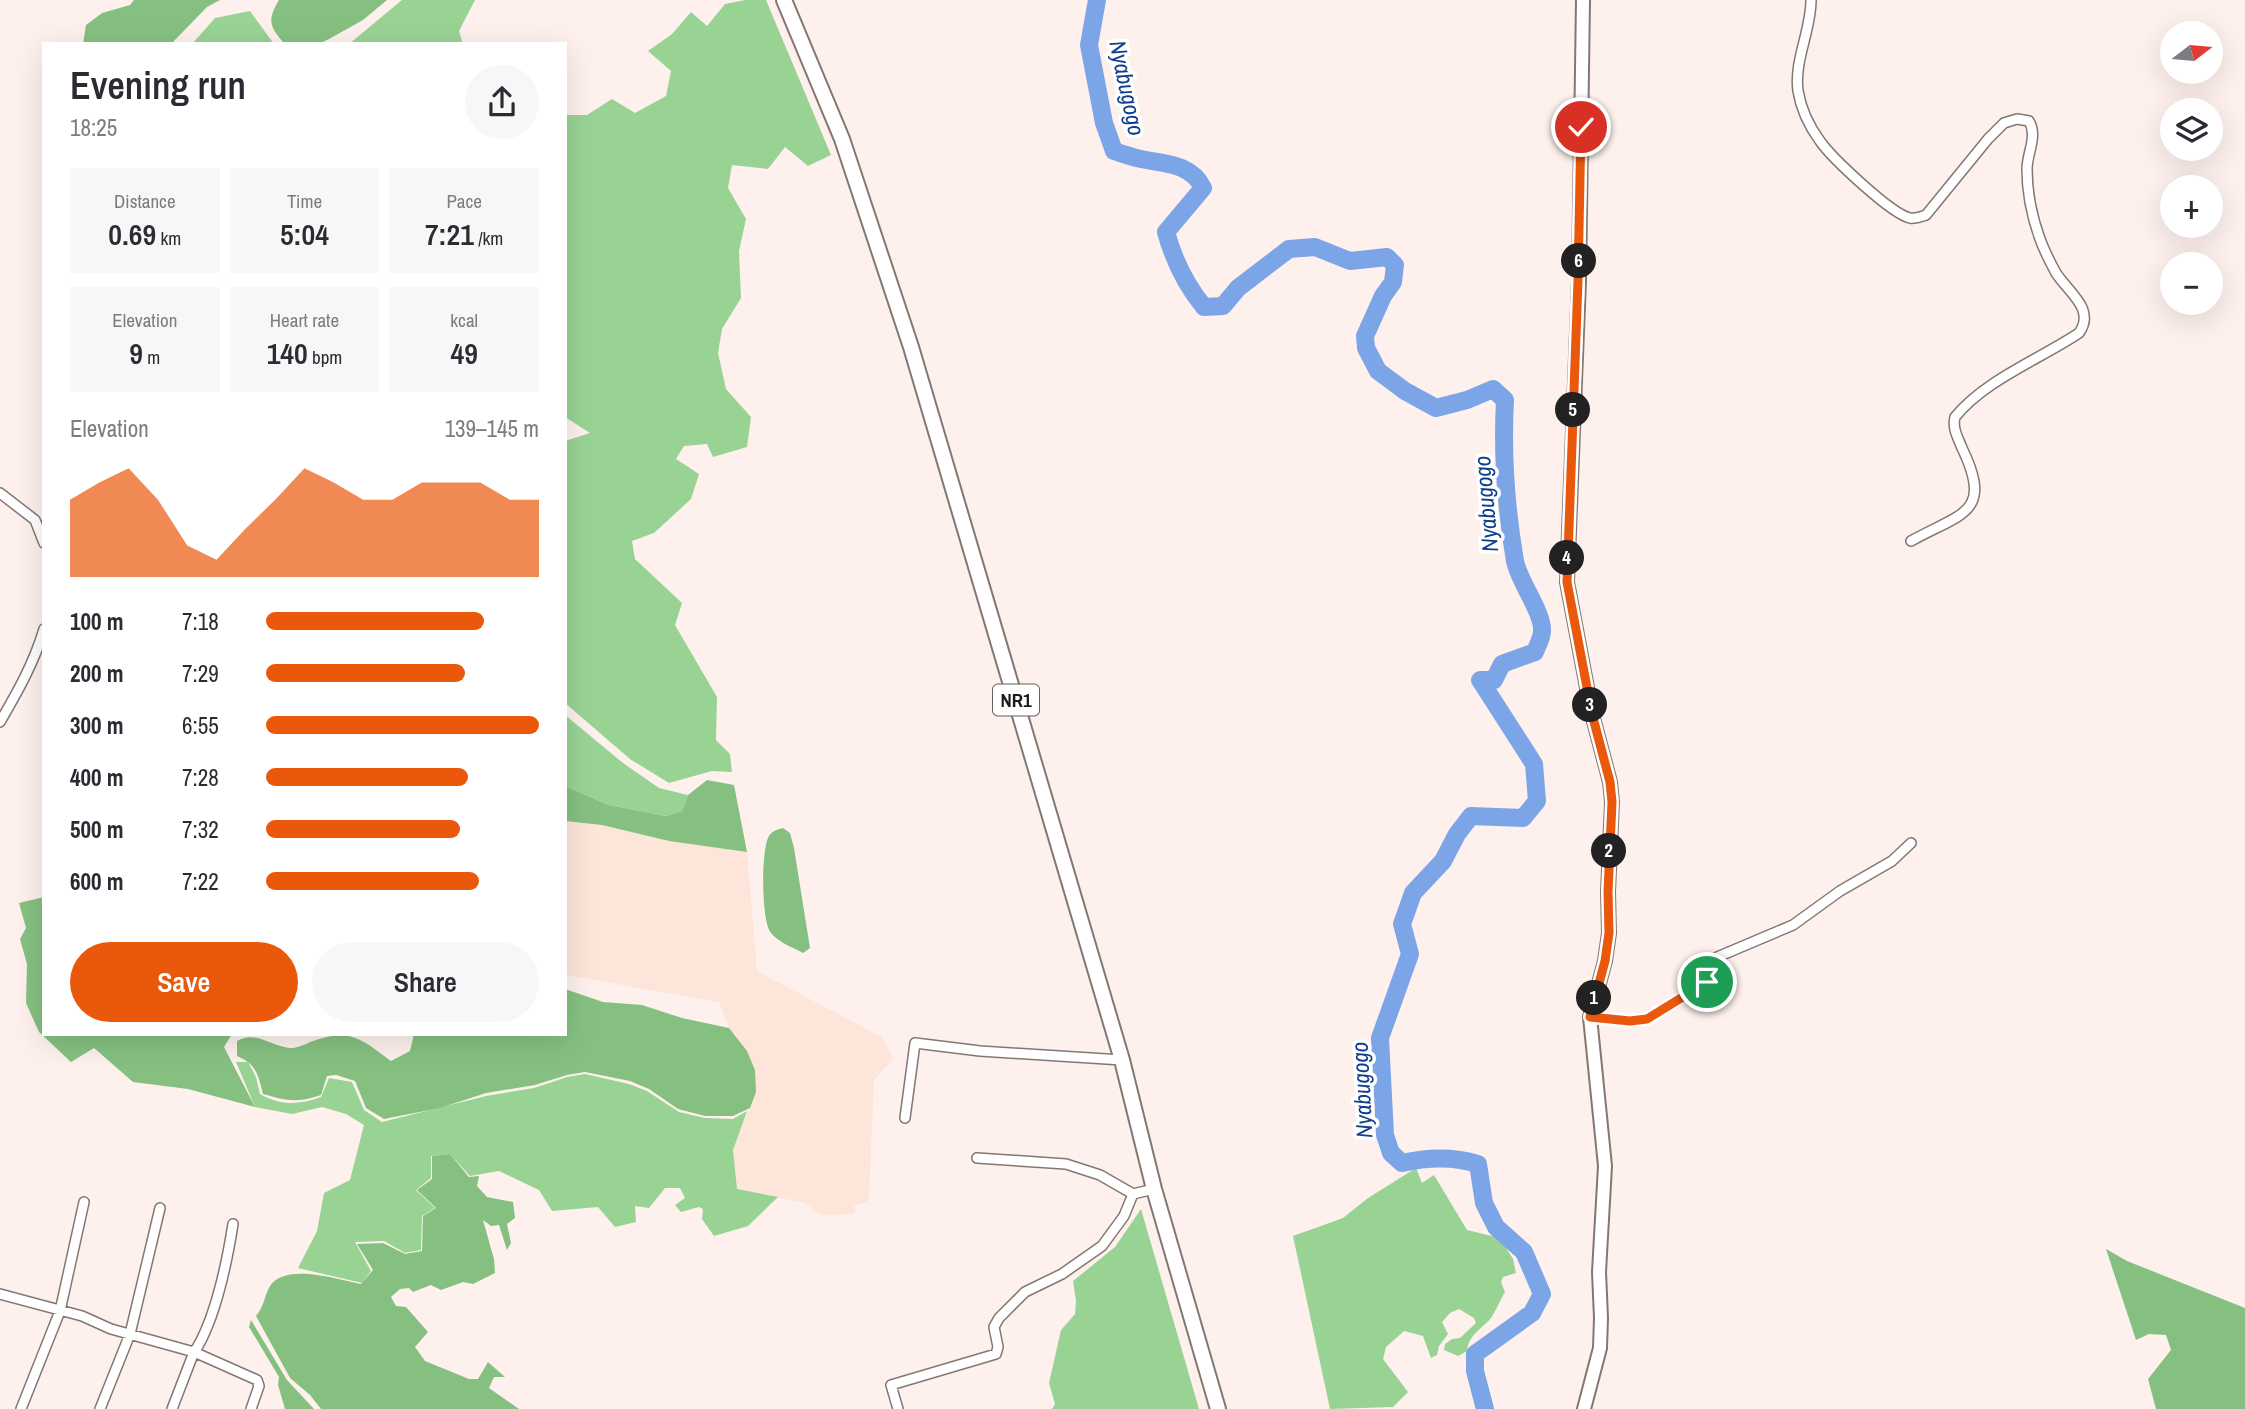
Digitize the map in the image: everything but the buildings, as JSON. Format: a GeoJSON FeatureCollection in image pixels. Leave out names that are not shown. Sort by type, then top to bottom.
{"type":"FeatureCollection","features":[{"type":"Feature","properties":{"kind":"highway","name":"NR1"},"geometry":{"type":"LineString","coordinates":[[784,0],[842,139],[911,347],[1122,1060],[1154,1189],[1218,1409]]}},
{"type":"Feature","properties":{"kind":"main road"},"geometry":{"type":"LineString","coordinates":[[1583,0],[1578,281],[1567,582],[1612,802],[1609,933],[1605,961],[1590,1017],[1605,1166],[1600,1348],[1584,1409]]}},
{"type":"Feature","properties":{"kind":"street"},"geometry":{"type":"LineString","coordinates":[[1811,0],[1811,13],[1797,77],[1802,110],[1821,143],[1896,211],[1907,218],[1913,218],[1926,215],[2004,123],[2017,119],[2029,121],[2033,133],[2027,170],[2039,237],[2058,275],[2072,292],[2085,317],[2085,324],[2079,333],[1997,382],[1960,410],[1955,417],[1955,429],[1974,478],[1974,500],[1969,508],[1950,521],[1911,541]]}},
{"type":"Feature","properties":{"kind":"street"},"geometry":{"type":"LineString","coordinates":[[0,493],[35,520],[42,538]]}},
{"type":"Feature","properties":{"kind":"street"},"geometry":{"type":"LineString","coordinates":[[0,722],[22,686],[35,659],[42,636]]}},
{"type":"Feature","properties":{"kind":"street"},"geometry":{"type":"LineString","coordinates":[[1590,1017],[1630,1021],[1647,1019],[1706,984],[1710,965],[1715,958],[1793,925],[1840,891],[1892,861],[1911,843]]}},
{"type":"Feature","properties":{"kind":"street"},"geometry":{"type":"LineString","coordinates":[[905,1118],[915,1043],[980,1051],[1122,1060]]}},
{"type":"Feature","properties":{"kind":"street"},"geometry":{"type":"LineString","coordinates":[[977,1157],[1066,1164],[1090,1171],[1133,1194],[1154,1189]]}},
{"type":"Feature","properties":{"kind":"street"},"geometry":{"type":"LineString","coordinates":[[898,1409],[891,1385],[996,1354],[998,1347],[995,1323],[1025,1292],[1062,1274],[1102,1246],[1124,1216],[1133,1194]]}},
{"type":"Feature","properties":{"kind":"street"},"geometry":{"type":"LineString","coordinates":[[21,1409],[60,1311],[84,1202]]}},
{"type":"Feature","properties":{"kind":"street"},"geometry":{"type":"LineString","coordinates":[[100,1409],[130,1334],[160,1208]]}},
{"type":"Feature","properties":{"kind":"street"},"geometry":{"type":"LineString","coordinates":[[173,1409],[219,1294],[227,1266],[233,1224]]}},
{"type":"Feature","properties":{"kind":"street"},"geometry":{"type":"LineString","coordinates":[[0,1294],[82,1316],[111,1329],[194,1352],[257,1380],[259,1386],[251,1409]]}},
{"type":"Feature","properties":{"kind":"shaded area"},"geometry":{"type":"Polygon","coordinates":[[[567,821],[602,825],[669,841],[747,852],[757,971],[882,1037],[893,1059],[874,1080],[869,1198],[867,1202],[855,1205],[854,1214],[820,1215],[805,1203],[737,1189],[733,1150],[740,1127],[750,1108],[747,1051],[729,1028],[719,1002],[567,975],[567,821]]]}},
{"type":"Feature","properties":{"kind":"green space"},"geometry":{"type":"Polygon","coordinates":[[[134,0],[220,0],[207,7],[173,42],[83,42],[86,25],[102,13],[130,5],[134,0]]]}},
{"type":"Feature","properties":{"kind":"green space"},"geometry":{"type":"Polygon","coordinates":[[[279,0],[387,0],[363,20],[322,42],[283,42],[273,28],[273,13],[279,0]]]}},
{"type":"Feature","properties":{"kind":"green space"},"geometry":{"type":"Polygon","coordinates":[[[402,0],[475,0],[459,31],[462,42],[351,42],[402,0]]]}},
{"type":"Feature","properties":{"kind":"green space"},"geometry":{"type":"Polygon","coordinates":[[[766,0],[831,155],[808,166],[785,147],[768,169],[732,165],[728,188],[746,219],[739,251],[741,298],[722,329],[718,353],[726,389],[751,417],[747,447],[713,457],[707,444],[684,446],[676,459],[699,474],[691,499],[654,533],[632,541],[635,559],[682,603],[675,625],[717,697],[716,740],[730,754],[732,772],[712,771],[669,783],[630,759],[567,705],[567,440],[590,433],[567,418],[567,115],[587,115],[612,99],[635,113],[666,96],[671,71],[648,51],[672,34],[691,12],[707,26],[725,4],[766,0]]]}},
{"type":"Feature","properties":{"kind":"green space"},"geometry":{"type":"Polygon","coordinates":[[[250,11],[273,42],[194,42],[215,18],[250,11]]]}},
{"type":"Feature","properties":{"kind":"green space"},"geometry":{"type":"Polygon","coordinates":[[[567,717],[623,763],[659,788],[688,795],[682,811],[666,816],[609,805],[567,787],[567,717]]]}},
{"type":"Feature","properties":{"kind":"green space"},"geometry":{"type":"Polygon","coordinates":[[[707,780],[734,785],[747,852],[669,841],[602,825],[567,821],[567,787],[609,805],[666,816],[682,811],[688,795],[707,780]]]}},
{"type":"Feature","properties":{"kind":"green space"},"geometry":{"type":"Polygon","coordinates":[[[783,828],[790,833],[794,848],[810,948],[803,953],[781,942],[771,933],[765,914],[763,884],[766,843],[772,833],[783,828]]]}},
{"type":"Feature","properties":{"kind":"green space"},"geometry":{"type":"Polygon","coordinates":[[[42,897],[42,1035],[26,1003],[27,964],[20,939],[26,928],[19,903],[42,897]]]}},
{"type":"Feature","properties":{"kind":"green space"},"geometry":{"type":"Polygon","coordinates":[[[567,990],[603,1002],[642,1005],[682,1018],[729,1028],[747,1051],[755,1070],[756,1092],[750,1108],[733,1116],[705,1116],[678,1109],[649,1089],[630,1081],[585,1072],[384,1119],[366,1108],[355,1081],[336,1075],[327,1076],[321,1095],[313,1098],[292,1100],[263,1094],[255,1070],[237,1056],[237,1041],[250,1037],[293,1048],[328,1037],[348,1036],[365,1042],[391,1061],[410,1051],[414,1036],[567,1036],[567,990]]]}},
{"type":"Feature","properties":{"kind":"green space"},"geometry":{"type":"Polygon","coordinates":[[[43,1036],[231,1036],[224,1047],[255,1107],[188,1089],[133,1082],[94,1048],[71,1062],[43,1036]]]}},
{"type":"Feature","properties":{"kind":"green space"},"geometry":{"type":"Polygon","coordinates":[[[236,1062],[248,1062],[256,1077],[260,1094],[283,1102],[298,1103],[321,1097],[329,1078],[352,1082],[364,1110],[382,1122],[585,1074],[629,1084],[647,1091],[679,1112],[705,1118],[733,1119],[747,1111],[733,1150],[737,1189],[778,1197],[748,1226],[714,1236],[702,1219],[703,1209],[699,1207],[681,1212],[675,1205],[685,1198],[680,1188],[665,1188],[649,1208],[635,1206],[636,1222],[615,1227],[598,1207],[552,1211],[539,1190],[499,1171],[470,1176],[450,1154],[431,1156],[431,1178],[416,1190],[435,1208],[422,1216],[421,1250],[405,1253],[384,1241],[355,1242],[371,1271],[362,1283],[298,1268],[317,1231],[324,1193],[350,1180],[364,1125],[346,1114],[322,1107],[292,1114],[255,1107],[236,1062]]]}},
{"type":"Feature","properties":{"kind":"green space"},"geometry":{"type":"Polygon","coordinates":[[[450,1154],[469,1177],[479,1176],[477,1186],[487,1197],[513,1202],[515,1218],[507,1224],[511,1243],[507,1250],[499,1225],[491,1226],[483,1220],[494,1259],[495,1273],[473,1284],[463,1282],[441,1290],[431,1285],[413,1292],[409,1288],[400,1289],[391,1297],[396,1306],[406,1307],[428,1332],[415,1347],[425,1361],[469,1379],[478,1379],[488,1362],[505,1377],[494,1377],[489,1388],[519,1409],[321,1409],[310,1395],[290,1378],[256,1316],[270,1286],[288,1275],[300,1274],[313,1274],[361,1284],[373,1270],[357,1244],[383,1243],[405,1254],[422,1251],[423,1216],[436,1208],[417,1190],[432,1179],[432,1156],[450,1154]]]}},
{"type":"Feature","properties":{"kind":"green space"},"geometry":{"type":"Polygon","coordinates":[[[1416,1168],[1422,1183],[1434,1175],[1467,1230],[1500,1238],[1513,1259],[1516,1273],[1503,1277],[1501,1282],[1505,1292],[1491,1318],[1470,1340],[1467,1351],[1458,1356],[1444,1350],[1445,1344],[1460,1338],[1476,1323],[1474,1318],[1459,1309],[1450,1313],[1442,1322],[1448,1334],[1439,1346],[1437,1355],[1431,1358],[1423,1336],[1404,1331],[1386,1347],[1383,1359],[1408,1392],[1393,1407],[1330,1409],[1293,1236],[1343,1218],[1368,1198],[1416,1168]]]}},
{"type":"Feature","properties":{"kind":"green space"},"geometry":{"type":"Polygon","coordinates":[[[1141,1209],[1199,1409],[1052,1409],[1055,1404],[1049,1383],[1061,1330],[1075,1314],[1073,1281],[1115,1247],[1141,1209]]]}},
{"type":"Feature","properties":{"kind":"green space"},"geometry":{"type":"Polygon","coordinates":[[[2106,1249],[2127,1261],[2245,1308],[2245,1409],[2156,1409],[2148,1379],[2171,1350],[2166,1335],[2149,1334],[2136,1340],[2106,1249]]]}},
{"type":"Feature","properties":{"kind":"green space"},"geometry":{"type":"Polygon","coordinates":[[[251,1320],[287,1380],[314,1409],[285,1409],[278,1385],[279,1377],[249,1327],[251,1320]]]}},
{"type":"Feature","properties":{"kind":"waterway","name":"Nyabugogo"},"geometry":{"type":"LineString","coordinates":[[1097,0],[1089,45],[1104,123],[1114,151],[1184,169],[1198,180],[1203,188],[1166,232],[1181,272],[1204,307],[1223,306],[1238,288],[1289,249],[1315,247],[1350,261],[1387,257],[1395,265],[1393,282],[1383,296],[1365,336],[1366,348],[1378,371],[1405,391],[1436,408],[1467,400],[1493,389],[1505,400],[1504,461],[1515,561],[1539,615],[1542,634],[1535,652],[1502,664],[1494,680],[1480,680],[1534,764],[1537,801],[1523,818],[1471,816],[1457,834],[1443,861],[1413,893],[1402,924],[1410,954],[1380,1038],[1385,1135],[1391,1153],[1402,1163],[1440,1158],[1478,1164],[1484,1203],[1496,1227],[1524,1252],[1542,1294],[1532,1313],[1475,1354],[1475,1371],[1485,1409]]}},
{"type":"Feature","properties":{"kind":"route"},"geometry":{"type":"LineString","coordinates":[[1581,127],[1567,582],[1612,802],[1609,933],[1605,961],[1590,1017],[1630,1021],[1647,1019],[1707,982]]}}]}
